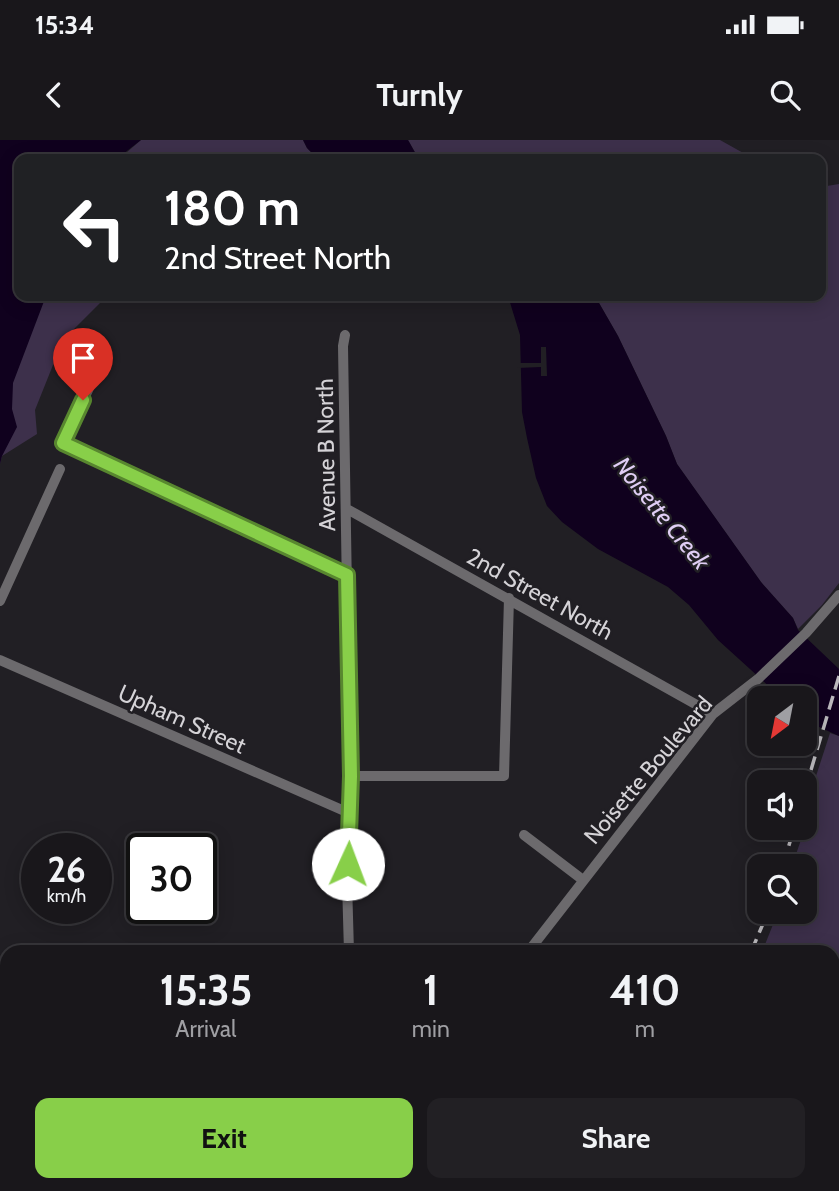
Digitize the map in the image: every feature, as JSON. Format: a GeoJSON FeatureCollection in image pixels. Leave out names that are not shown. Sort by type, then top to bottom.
{"type":"FeatureCollection","features":[{"type":"Feature","properties":{"kind":"street","name":"Avenue B North"},"geometry":{"type":"LineString","coordinates":[[345,335],[343,346],[351,776],[347,882],[349,945]]}},
{"type":"Feature","properties":{"kind":"street"},"geometry":{"type":"LineString","coordinates":[[104,356],[63,443],[347,575]]}},
{"type":"Feature","properties":{"kind":"street"},"geometry":{"type":"LineString","coordinates":[[0,601],[60,469]]}},
{"type":"Feature","properties":{"kind":"street","name":"2nd Street North"},"geometry":{"type":"LineString","coordinates":[[347,509],[713,714]]}},
{"type":"Feature","properties":{"kind":"street","name":"Noisette Boulevard"},"geometry":{"type":"LineString","coordinates":[[533,945],[713,714],[758,679],[806,633],[839,595]]}},
{"type":"Feature","properties":{"kind":"street"},"geometry":{"type":"LineString","coordinates":[[351,776],[504,776],[509,598]]}},
{"type":"Feature","properties":{"kind":"street","name":"Upham Street"},"geometry":{"type":"LineString","coordinates":[[0,660],[349,813]]}},
{"type":"Feature","properties":{"kind":"street"},"geometry":{"type":"LineString","coordinates":[[524,835],[583,880]]}},
{"type":"Feature","properties":{"kind":"shaded area"},"geometry":{"type":"Polygon","coordinates":[[[141,140],[303,140],[313,154],[125,154],[141,140]]]}},
{"type":"Feature","properties":{"kind":"shaded area"},"geometry":{"type":"Polygon","coordinates":[[[408,140],[720,140],[745,154],[416,154],[408,140]]]}},
{"type":"Feature","properties":{"kind":"shaded area"},"geometry":{"type":"Polygon","coordinates":[[[839,184],[839,583],[798,629],[793,618],[761,582],[677,464],[618,336],[598,301],[826,301],[826,186],[839,184]]]}},
{"type":"Feature","properties":{"kind":"shaded area"},"geometry":{"type":"Polygon","coordinates":[[[30,301],[102,301],[63,340],[35,410],[37,434],[2,456],[0,464],[0,376],[30,301]]]}},
{"type":"Feature","properties":{"kind":"shaded area"},"geometry":{"type":"Polygon","coordinates":[[[830,733],[839,736],[839,945],[765,945],[773,924],[817,924],[817,854],[796,854],[801,840],[817,840],[817,773],[830,733]]]}},
{"type":"Feature","properties":{"kind":"water"},"geometry":{"type":"Polygon","coordinates":[[[0,140],[141,140],[123,154],[14,154],[14,301],[44,301],[13,383],[12,409],[17,427],[0,464],[0,140]]]}},
{"type":"Feature","properties":{"kind":"water"},"geometry":{"type":"Polygon","coordinates":[[[303,140],[408,140],[416,154],[313,154],[303,140]]]}},
{"type":"Feature","properties":{"kind":"water","name":"Noisette Creek"},"geometry":{"type":"Polygon","coordinates":[[[510,301],[598,301],[618,336],[677,464],[761,582],[793,618],[798,630],[839,669],[839,736],[817,726],[817,686],[769,686],[718,640],[689,605],[668,587],[598,549],[562,522],[547,506],[536,478],[522,412],[520,335],[510,301]]]}},
{"type":"Feature","properties":{"kind":"pier"},"geometry":{"type":"Polygon","coordinates":[[[541,347],[546,347],[547,376],[541,376],[541,367],[517,368],[517,363],[541,363],[541,347]]]}},
{"type":"Feature","properties":{"kind":"railway"},"geometry":{"type":"LineString","coordinates":[[811,770],[839,676]]}},
{"type":"Feature","properties":{"kind":"railway"},"geometry":{"type":"LineString","coordinates":[[786,854],[791,840]]}},
{"type":"Feature","properties":{"kind":"railway"},"geometry":{"type":"LineString","coordinates":[[754,945],[763,924]]}},
{"type":"Feature","properties":{"kind":"route"},"geometry":{"type":"LineString","coordinates":[[83,400],[63,443],[347,575],[351,776],[348,864]]}}]}
